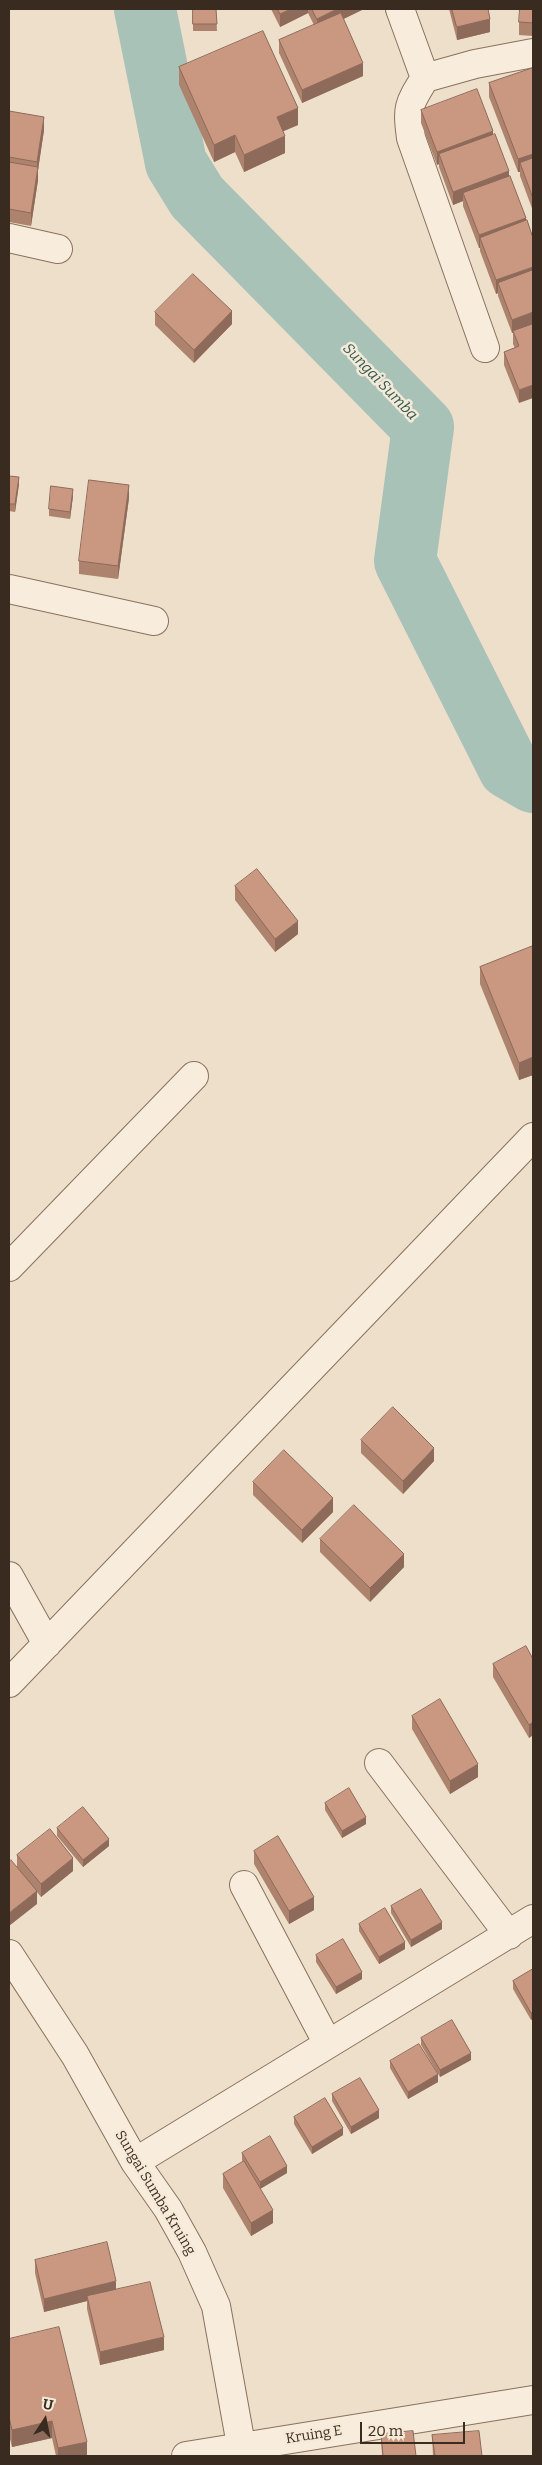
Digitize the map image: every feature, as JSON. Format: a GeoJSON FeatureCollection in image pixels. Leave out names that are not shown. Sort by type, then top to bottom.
{"type":"FeatureCollection","features":[{"type":"Feature","properties":{"kind":"street"},"geometry":{"type":"LineString","coordinates":[[400,9],[425,78]]}},
{"type":"Feature","properties":{"kind":"street"},"geometry":{"type":"LineString","coordinates":[[485,348],[411,138],[408,112],[411,101],[425,78],[475,64],[533,53]]}},
{"type":"Feature","properties":{"kind":"street"},"geometry":{"type":"LineString","coordinates":[[9,238],[58,249]]}},
{"type":"Feature","properties":{"kind":"street"},"geometry":{"type":"LineString","coordinates":[[9,589],[154,621]]}},
{"type":"Feature","properties":{"kind":"street"},"geometry":{"type":"LineString","coordinates":[[9,1267],[194,1076]]}},
{"type":"Feature","properties":{"kind":"street"},"geometry":{"type":"LineString","coordinates":[[9,1683],[533,1137]]}},
{"type":"Feature","properties":{"kind":"street"},"geometry":{"type":"LineString","coordinates":[[9,1576],[47,1644]]}},
{"type":"Feature","properties":{"kind":"street"},"geometry":{"type":"LineString","coordinates":[[380,1763],[509,1935]]}},
{"type":"Feature","properties":{"kind":"street"},"geometry":{"type":"LineString","coordinates":[[244,1885],[328,2044]]}},
{"type":"Feature","properties":{"kind":"street"},"geometry":{"type":"LineString","coordinates":[[135,2162],[533,1919]]}},
{"type":"Feature","properties":{"kind":"street","name":"Sungai Sumba Kruing"},"geometry":{"type":"LineString","coordinates":[[9,1954],[75,2055],[135,2162],[168,2209],[192,2252],[216,2306],[243,2451]]}},
{"type":"Feature","properties":{"kind":"street","name":"Kruing E"},"geometry":{"type":"LineString","coordinates":[[186,2456],[243,2451],[533,2400]]}},
{"type":"Feature","properties":{"kind":"building"},"geometry":{"type":"Polygon","coordinates":[[[193,9],[216,9],[217,24],[193,24],[193,9]]]}},
{"type":"Feature","properties":{"kind":"building"},"geometry":{"type":"Polygon","coordinates":[[[278,9],[291,9],[280,14],[278,9]]]}},
{"type":"Feature","properties":{"kind":"building"},"geometry":{"type":"Polygon","coordinates":[[[312,9],[337,9],[317,19],[312,9]]]}},
{"type":"Feature","properties":{"kind":"building"},"geometry":{"type":"Polygon","coordinates":[[[452,9],[488,9],[490,19],[457,27],[452,9]]]}},
{"type":"Feature","properties":{"kind":"building"},"geometry":{"type":"Polygon","coordinates":[[[520,9],[533,9],[533,23],[519,22],[520,9]]]}},
{"type":"Feature","properties":{"kind":"building"},"geometry":{"type":"Polygon","coordinates":[[[341,13],[363,63],[302,90],[279,40],[341,13]]]}},
{"type":"Feature","properties":{"kind":"building"},"geometry":{"type":"Polygon","coordinates":[[[263,31],[298,108],[277,117],[285,136],[244,155],[235,135],[214,145],[179,67],[263,31]]]}},
{"type":"Feature","properties":{"kind":"building"},"geometry":{"type":"Polygon","coordinates":[[[533,68],[533,154],[518,159],[489,83],[533,68]]]}},
{"type":"Feature","properties":{"kind":"building"},"geometry":{"type":"Polygon","coordinates":[[[477,89],[493,131],[437,152],[421,110],[477,89]]]}},
{"type":"Feature","properties":{"kind":"building"},"geometry":{"type":"Polygon","coordinates":[[[9,111],[44,117],[37,162],[9,157],[9,111]]]}},
{"type":"Feature","properties":{"kind":"building"},"geometry":{"type":"Polygon","coordinates":[[[495,134],[509,171],[453,192],[439,154],[495,134]]]}},
{"type":"Feature","properties":{"kind":"building"},"geometry":{"type":"Polygon","coordinates":[[[533,158],[533,198],[520,163],[533,158]]]}},
{"type":"Feature","properties":{"kind":"building"},"geometry":{"type":"Polygon","coordinates":[[[9,162],[38,167],[31,213],[9,209],[9,162]]]}},
{"type":"Feature","properties":{"kind":"building"},"geometry":{"type":"Polygon","coordinates":[[[510,176],[526,218],[479,235],[463,193],[510,176]]]}},
{"type":"Feature","properties":{"kind":"building"},"geometry":{"type":"Polygon","coordinates":[[[527,220],[533,238],[533,267],[496,280],[480,238],[527,220]]]}},
{"type":"Feature","properties":{"kind":"building"},"geometry":{"type":"Polygon","coordinates":[[[533,270],[533,312],[512,320],[498,283],[533,270]]]}},
{"type":"Feature","properties":{"kind":"building"},"geometry":{"type":"Polygon","coordinates":[[[193,274],[232,311],[194,350],[155,312],[193,274]]]}},
{"type":"Feature","properties":{"kind":"building"},"geometry":{"type":"Polygon","coordinates":[[[533,324],[533,385],[519,390],[504,352],[519,346],[513,331],[533,324]]]}},
{"type":"Feature","properties":{"kind":"building"},"geometry":{"type":"Polygon","coordinates":[[[9,476],[19,477],[15,504],[9,504],[9,476]]]}},
{"type":"Feature","properties":{"kind":"building"},"geometry":{"type":"Polygon","coordinates":[[[89,480],[129,485],[118,566],[79,561],[89,480]]]}},
{"type":"Feature","properties":{"kind":"building"},"geometry":{"type":"Polygon","coordinates":[[[51,486],[73,489],[70,512],[49,509],[51,486]]]}},
{"type":"Feature","properties":{"kind":"building"},"geometry":{"type":"Polygon","coordinates":[[[257,869],[298,921],[275,939],[235,886],[257,869]]]}},
{"type":"Feature","properties":{"kind":"building"},"geometry":{"type":"Polygon","coordinates":[[[533,946],[533,1057],[519,1063],[480,967],[533,946]]]}},
{"type":"Feature","properties":{"kind":"building"},"geometry":{"type":"Polygon","coordinates":[[[393,1407],[434,1448],[403,1481],[361,1440],[393,1407]]]}},
{"type":"Feature","properties":{"kind":"building"},"geometry":{"type":"Polygon","coordinates":[[[284,1450],[333,1498],[302,1530],[253,1482],[284,1450]]]}},
{"type":"Feature","properties":{"kind":"building"},"geometry":{"type":"Polygon","coordinates":[[[354,1505],[404,1554],[370,1588],[320,1539],[354,1505]]]}},
{"type":"Feature","properties":{"kind":"building"},"geometry":{"type":"Polygon","coordinates":[[[526,1646],[533,1659],[533,1722],[529,1725],[493,1664],[526,1646]]]}},
{"type":"Feature","properties":{"kind":"building"},"geometry":{"type":"Polygon","coordinates":[[[440,1699],[478,1764],[450,1781],[412,1716],[440,1699]]]}},
{"type":"Feature","properties":{"kind":"building"},"geometry":{"type":"Polygon","coordinates":[[[349,1788],[366,1817],[342,1831],[325,1803],[349,1788]]]}},
{"type":"Feature","properties":{"kind":"building"},"geometry":{"type":"Polygon","coordinates":[[[83,1807],[109,1839],[83,1860],[57,1828],[83,1807]]]}},
{"type":"Feature","properties":{"kind":"building"},"geometry":{"type":"Polygon","coordinates":[[[50,1829],[73,1858],[41,1884],[17,1855],[50,1829]]]}},
{"type":"Feature","properties":{"kind":"building"},"geometry":{"type":"Polygon","coordinates":[[[278,1836],[314,1897],[289,1911],[254,1851],[278,1836]]]}},
{"type":"Feature","properties":{"kind":"building"},"geometry":{"type":"Polygon","coordinates":[[[11,1860],[37,1891],[9,1913],[9,1862],[11,1860]]]}},
{"type":"Feature","properties":{"kind":"building"},"geometry":{"type":"Polygon","coordinates":[[[421,1889],[442,1922],[411,1940],[391,1906],[421,1889]]]}},
{"type":"Feature","properties":{"kind":"building"},"geometry":{"type":"Polygon","coordinates":[[[385,1908],[405,1942],[379,1957],[359,1924],[385,1908]]]}},
{"type":"Feature","properties":{"kind":"building"},"geometry":{"type":"Polygon","coordinates":[[[343,1939],[362,1972],[336,1987],[316,1955],[343,1939]]]}},
{"type":"Feature","properties":{"kind":"building"},"geometry":{"type":"Polygon","coordinates":[[[533,1969],[533,2012],[531,2013],[513,1981],[533,1969]]]}},
{"type":"Feature","properties":{"kind":"building"},"geometry":{"type":"Polygon","coordinates":[[[452,2020],[471,2053],[440,2070],[421,2038],[452,2020]]]}},
{"type":"Feature","properties":{"kind":"building"},"geometry":{"type":"Polygon","coordinates":[[[419,2044],[438,2074],[408,2092],[390,2061],[419,2044]]]}},
{"type":"Feature","properties":{"kind":"building"},"geometry":{"type":"Polygon","coordinates":[[[360,2078],[379,2110],[351,2127],[332,2094],[360,2078]]]}},
{"type":"Feature","properties":{"kind":"building"},"geometry":{"type":"Polygon","coordinates":[[[325,2098],[343,2128],[312,2147],[294,2117],[325,2098]]]}},
{"type":"Feature","properties":{"kind":"building"},"geometry":{"type":"Polygon","coordinates":[[[270,2136],[287,2166],[260,2182],[242,2153],[270,2136]]]}},
{"type":"Feature","properties":{"kind":"building"},"geometry":{"type":"Polygon","coordinates":[[[244,2161],[273,2210],[251,2223],[223,2174],[244,2161]]]}},
{"type":"Feature","properties":{"kind":"building"},"geometry":{"type":"Polygon","coordinates":[[[107,2242],[116,2281],[44,2299],[35,2260],[107,2242]]]}},
{"type":"Feature","properties":{"kind":"building"},"geometry":{"type":"Polygon","coordinates":[[[150,2282],[164,2337],[100,2352],[87,2296],[150,2282]]]}},
{"type":"Feature","properties":{"kind":"building"},"geometry":{"type":"Polygon","coordinates":[[[59,2327],[87,2442],[58,2448],[52,2421],[12,2430],[9,2417],[9,2339],[59,2327]]]}},
{"type":"Feature","properties":{"kind":"building"},"geometry":{"type":"Polygon","coordinates":[[[413,2431],[416,2456],[383,2456],[381,2434],[413,2431]]]}},
{"type":"Feature","properties":{"kind":"building"},"geometry":{"type":"Polygon","coordinates":[[[479,2431],[482,2456],[435,2456],[432,2435],[479,2431]]]}},
{"type":"Feature","properties":{"kind":"waterway","name":"Sungai Sumba"},"geometry":{"type":"LineString","coordinates":[[145,9],[176,163],[197,197],[423,427],[405,561],[509,768],[533,782]]}}]}
